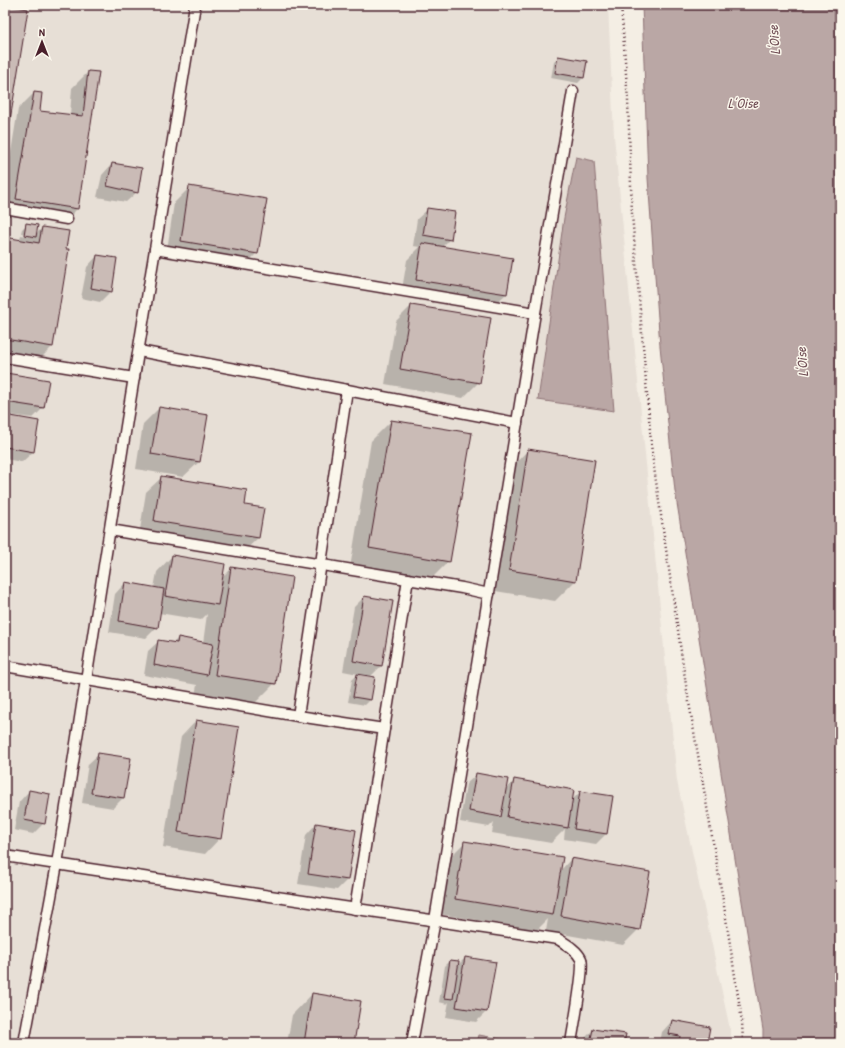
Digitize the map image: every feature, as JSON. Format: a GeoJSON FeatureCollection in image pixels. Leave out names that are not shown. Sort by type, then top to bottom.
{"type":"FeatureCollection","features":[{"type":"Feature","properties":{"kind":"lane"},"geometry":{"type":"LineString","coordinates":[[24,1043],[58,864],[134,378],[195,5]]}},
{"type":"Feature","properties":{"kind":"lane"},"geometry":{"type":"LineString","coordinates":[[412,1043],[435,920],[573,91]]}},
{"type":"Feature","properties":{"kind":"lane"},"geometry":{"type":"LineString","coordinates":[[5,208],[67,219]]}},
{"type":"Feature","properties":{"kind":"lane"},"geometry":{"type":"LineString","coordinates":[[155,249],[535,313]]}},
{"type":"Feature","properties":{"kind":"lane"},"geometry":{"type":"LineString","coordinates":[[139,351],[517,423]]}},
{"type":"Feature","properties":{"kind":"lane"},"geometry":{"type":"LineString","coordinates":[[5,357],[134,378]]}},
{"type":"Feature","properties":{"kind":"lane"},"geometry":{"type":"LineString","coordinates":[[298,716],[347,390]]}},
{"type":"Feature","properties":{"kind":"lane"},"geometry":{"type":"LineString","coordinates":[[110,530],[320,564],[489,594]]}},
{"type":"Feature","properties":{"kind":"lane"},"geometry":{"type":"LineString","coordinates":[[355,909],[408,579]]}},
{"type":"Feature","properties":{"kind":"lane"},"geometry":{"type":"LineString","coordinates":[[5,666],[298,716],[384,729]]}},
{"type":"Feature","properties":{"kind":"lane"},"geometry":{"type":"LineString","coordinates":[[5,856],[435,920],[558,940],[572,948],[582,960],[582,974],[571,1043]]}},
{"type":"Feature","properties":{"kind":"path"},"geometry":{"type":"LineString","coordinates":[[621,5],[628,101],[632,214],[652,454],[686,685],[741,1013],[743,1043]]}},
{"type":"Feature","properties":{"kind":"shaded area"},"geometry":{"type":"Polygon","coordinates":[[[5,5],[608,5],[614,136],[677,781],[732,1043],[5,1043],[5,5]]]}},
{"type":"Feature","properties":{"kind":"water","name":"L’Oise"},"geometry":{"type":"Polygon","coordinates":[[[642,5],[840,5],[840,1043],[763,1043],[763,1030],[675,491],[660,346],[648,178],[642,5]]]}},
{"type":"Feature","properties":{"kind":"water"},"geometry":{"type":"Polygon","coordinates":[[[576,157],[594,161],[614,411],[538,400],[564,218],[576,157]]]}},
{"type":"Feature","properties":{"kind":"water"},"geometry":{"type":"Polygon","coordinates":[[[479,1035],[522,1043],[477,1043],[479,1035]]]}},
{"type":"Feature","properties":{"kind":"building"},"geometry":{"type":"Polygon","coordinates":[[[5,5],[28,9],[7,139],[5,139],[5,5]]]}},
{"type":"Feature","properties":{"kind":"building"},"geometry":{"type":"Polygon","coordinates":[[[558,56],[587,61],[584,78],[555,73],[558,56]]]}},
{"type":"Feature","properties":{"kind":"building"},"geometry":{"type":"Polygon","coordinates":[[[88,71],[99,72],[78,209],[16,199],[34,92],[42,93],[40,111],[83,116],[88,71]]]}},
{"type":"Feature","properties":{"kind":"building"},"geometry":{"type":"Polygon","coordinates":[[[5,139],[7,139],[5,154],[5,139]]]}},
{"type":"Feature","properties":{"kind":"building"},"geometry":{"type":"Polygon","coordinates":[[[112,163],[142,168],[138,193],[107,186],[112,163]]]}},
{"type":"Feature","properties":{"kind":"building"},"geometry":{"type":"Polygon","coordinates":[[[189,186],[267,199],[258,254],[181,241],[189,186]]]}},
{"type":"Feature","properties":{"kind":"building"},"geometry":{"type":"Polygon","coordinates":[[[427,208],[455,212],[451,240],[423,235],[427,208]]]}},
{"type":"Feature","properties":{"kind":"building"},"geometry":{"type":"Polygon","coordinates":[[[26,223],[38,225],[36,237],[24,235],[26,223]]]}},
{"type":"Feature","properties":{"kind":"building"},"geometry":{"type":"Polygon","coordinates":[[[42,227],[69,231],[66,249],[69,249],[53,347],[5,339],[5,237],[39,243],[42,227]]]}},
{"type":"Feature","properties":{"kind":"building"},"geometry":{"type":"Polygon","coordinates":[[[422,243],[513,258],[507,294],[416,280],[422,243]]]}},
{"type":"Feature","properties":{"kind":"building"},"geometry":{"type":"Polygon","coordinates":[[[97,255],[117,258],[112,292],[91,288],[97,255]]]}},
{"type":"Feature","properties":{"kind":"building"},"geometry":{"type":"Polygon","coordinates":[[[411,305],[491,318],[480,383],[400,369],[411,305]]]}},
{"type":"Feature","properties":{"kind":"building"},"geometry":{"type":"Polygon","coordinates":[[[6,373],[49,380],[44,408],[5,402],[6,373]]]}},
{"type":"Feature","properties":{"kind":"building"},"geometry":{"type":"Polygon","coordinates":[[[159,407],[208,415],[200,462],[151,454],[159,407]]]}},
{"type":"Feature","properties":{"kind":"building"},"geometry":{"type":"Polygon","coordinates":[[[5,415],[39,421],[34,452],[5,447],[5,415]]]}},
{"type":"Feature","properties":{"kind":"building"},"geometry":{"type":"Polygon","coordinates":[[[391,420],[472,433],[450,562],[369,548],[391,420]]]}},
{"type":"Feature","properties":{"kind":"building"},"geometry":{"type":"Polygon","coordinates":[[[528,449],[595,460],[576,581],[509,570],[528,449]]]}},
{"type":"Feature","properties":{"kind":"building"},"geometry":{"type":"Polygon","coordinates":[[[161,476],[247,490],[245,505],[264,508],[259,538],[154,521],[161,476]]]}},
{"type":"Feature","properties":{"kind":"building"},"geometry":{"type":"Polygon","coordinates":[[[172,555],[225,564],[218,605],[165,596],[172,555]]]}},
{"type":"Feature","properties":{"kind":"building"},"geometry":{"type":"Polygon","coordinates":[[[231,567],[292,577],[276,684],[215,675],[231,567]]]}},
{"type":"Feature","properties":{"kind":"building"},"geometry":{"type":"Polygon","coordinates":[[[125,582],[164,589],[158,628],[119,621],[125,582]]]}},
{"type":"Feature","properties":{"kind":"building"},"geometry":{"type":"Polygon","coordinates":[[[364,596],[393,601],[382,666],[353,661],[364,596]]]}},
{"type":"Feature","properties":{"kind":"building"},"geometry":{"type":"Polygon","coordinates":[[[178,637],[213,644],[207,675],[154,665],[158,640],[177,643],[178,637]]]}},
{"type":"Feature","properties":{"kind":"building"},"geometry":{"type":"Polygon","coordinates":[[[357,674],[375,677],[371,700],[353,697],[357,674]]]}},
{"type":"Feature","properties":{"kind":"building"},"geometry":{"type":"Polygon","coordinates":[[[196,720],[239,727],[221,839],[178,832],[196,720]]]}},
{"type":"Feature","properties":{"kind":"building"},"geometry":{"type":"Polygon","coordinates":[[[98,753],[131,758],[124,798],[91,793],[98,753]]]}},
{"type":"Feature","properties":{"kind":"building"},"geometry":{"type":"Polygon","coordinates":[[[476,773],[508,779],[501,817],[469,811],[476,773]]]}},
{"type":"Feature","properties":{"kind":"building"},"geometry":{"type":"Polygon","coordinates":[[[514,779],[574,790],[568,828],[507,817],[514,779]]]}},
{"type":"Feature","properties":{"kind":"building"},"geometry":{"type":"Polygon","coordinates":[[[29,790],[50,794],[45,824],[24,820],[29,790]]]}},
{"type":"Feature","properties":{"kind":"building"},"geometry":{"type":"Polygon","coordinates":[[[580,791],[613,796],[607,834],[574,829],[580,791]]]}},
{"type":"Feature","properties":{"kind":"building"},"geometry":{"type":"Polygon","coordinates":[[[316,823],[356,830],[348,880],[308,874],[316,823]]]}},
{"type":"Feature","properties":{"kind":"building"},"geometry":{"type":"Polygon","coordinates":[[[464,841],[563,857],[553,915],[455,899],[464,841]]]}},
{"type":"Feature","properties":{"kind":"building"},"geometry":{"type":"Polygon","coordinates":[[[571,858],[650,872],[640,930],[561,916],[571,858]]]}},
{"type":"Feature","properties":{"kind":"building"},"geometry":{"type":"Polygon","coordinates":[[[465,957],[496,962],[487,1012],[456,1007],[465,957]]]}},
{"type":"Feature","properties":{"kind":"building"},"geometry":{"type":"Polygon","coordinates":[[[450,960],[459,961],[453,999],[444,998],[450,960]]]}},
{"type":"Feature","properties":{"kind":"building"},"geometry":{"type":"Polygon","coordinates":[[[312,993],[361,1001],[354,1043],[304,1043],[312,993]]]}},
{"type":"Feature","properties":{"kind":"building"},"geometry":{"type":"Polygon","coordinates":[[[672,1020],[710,1027],[707,1043],[679,1043],[680,1036],[669,1034],[672,1020]]]}},
{"type":"Feature","properties":{"kind":"building"},"geometry":{"type":"Polygon","coordinates":[[[593,1029],[626,1034],[624,1043],[590,1043],[593,1029]]]}},
{"type":"Feature","properties":{"kind":"water label","name":"L'Oise"},"geometry":{"type":"Point","coordinates":[774,40]}},
{"type":"Feature","properties":{"kind":"water label","name":"L'Oise"},"geometry":{"type":"Point","coordinates":[802,362]}}]}
